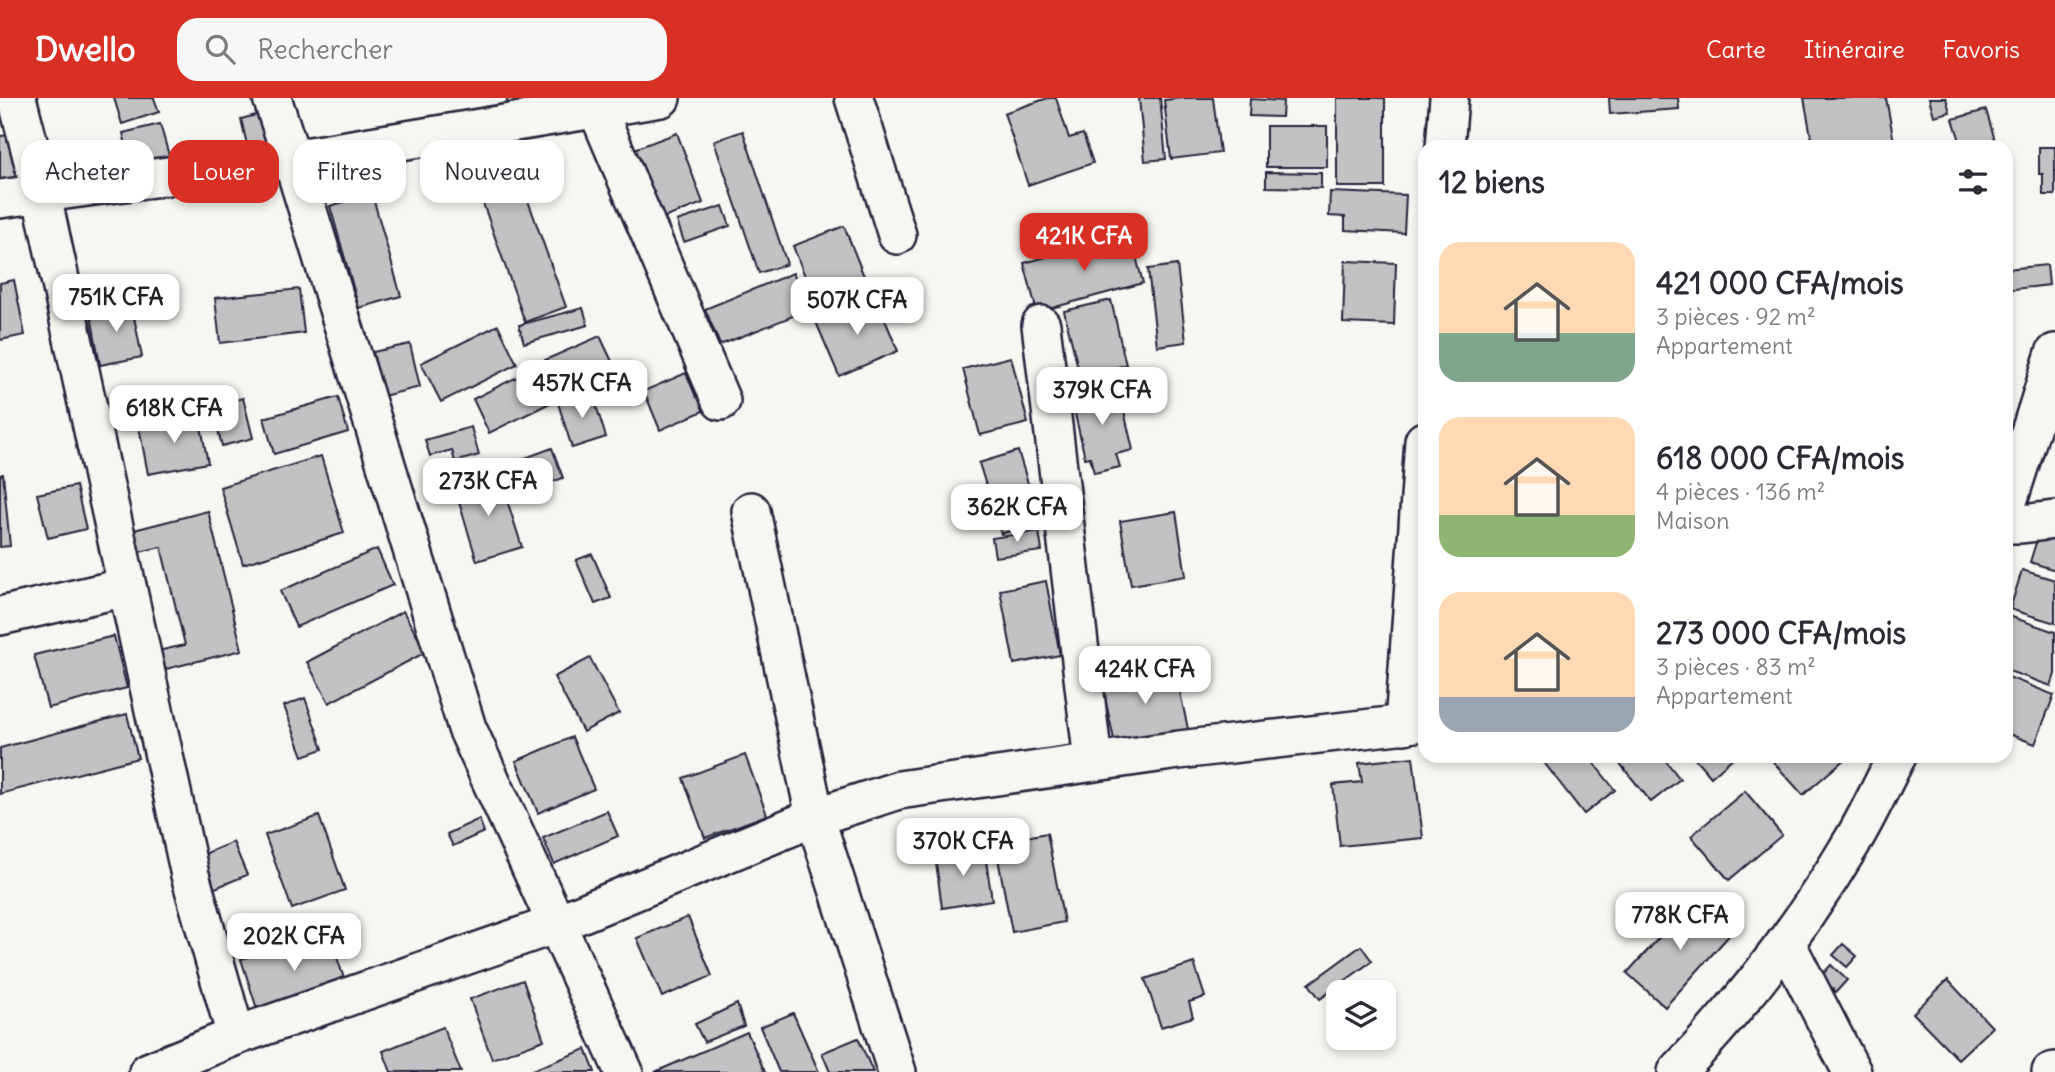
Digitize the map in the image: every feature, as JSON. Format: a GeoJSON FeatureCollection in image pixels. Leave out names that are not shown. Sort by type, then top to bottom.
{"type":"FeatureCollection","features":[{"type":"Feature","properties":{"kind":"street"},"geometry":{"type":"LineString","coordinates":[[17,98],[28,140]]}},
{"type":"Feature","properties":{"kind":"street"},"geometry":{"type":"LineString","coordinates":[[272,98],[467,727],[624,1072]]}},
{"type":"Feature","properties":{"kind":"street"},"geometry":{"type":"LineString","coordinates":[[854,98],[897,235]]}},
{"type":"Feature","properties":{"kind":"street"},"geometry":{"type":"LineString","coordinates":[[1446,140],[1449,98]]}},
{"type":"Feature","properties":{"kind":"street"},"geometry":{"type":"LineString","coordinates":[[154,177],[292,159],[630,102],[721,401]]}},
{"type":"Feature","properties":{"kind":"street"},"geometry":{"type":"LineString","coordinates":[[0,199],[21,195]]}},
{"type":"Feature","properties":{"kind":"street"},"geometry":{"type":"LineString","coordinates":[[43,203],[190,875],[236,1036]]}},
{"type":"Feature","properties":{"kind":"street"},"geometry":{"type":"LineString","coordinates":[[1041,325],[1093,761]]}},
{"type":"Feature","properties":{"kind":"street"},"geometry":{"type":"LineString","coordinates":[[2013,486],[2055,353]]}},
{"type":"Feature","properties":{"kind":"street"},"geometry":{"type":"LineString","coordinates":[[751,511],[814,817],[897,1072]]}},
{"type":"Feature","properties":{"kind":"street"},"geometry":{"type":"LineString","coordinates":[[2013,524],[2055,520]]}},
{"type":"Feature","properties":{"kind":"street"},"geometry":{"type":"LineString","coordinates":[[0,616],[127,587]]}},
{"type":"Feature","properties":{"kind":"street"},"geometry":{"type":"LineString","coordinates":[[148,1072],[236,1036],[556,924],[814,817],[898,790],[1093,761],[1414,723],[1418,610]]}},
{"type":"Feature","properties":{"kind":"street"},"geometry":{"type":"LineString","coordinates":[[1677,1072],[1718,1028],[1786,943],[1853,841],[1893,763]]}},
{"type":"Feature","properties":{"kind":"street"},"geometry":{"type":"LineString","coordinates":[[1786,943],[1852,1072]]}},
{"type":"Feature","properties":{"kind":"building"},"geometry":{"type":"Polygon","coordinates":[[[114,98],[154,98],[159,112],[122,124],[114,98]]]}},
{"type":"Feature","properties":{"kind":"building"},"geometry":{"type":"Polygon","coordinates":[[[506,98],[530,98],[530,99],[509,106],[506,98]]]}},
{"type":"Feature","properties":{"kind":"building"},"geometry":{"type":"Polygon","coordinates":[[[1048,98],[1056,98],[1069,138],[1083,134],[1093,163],[1028,185],[1004,113],[1048,98]]]}},
{"type":"Feature","properties":{"kind":"building"},"geometry":{"type":"Polygon","coordinates":[[[1139,98],[1160,98],[1166,159],[1145,161],[1139,98]]]}},
{"type":"Feature","properties":{"kind":"building"},"geometry":{"type":"Polygon","coordinates":[[[1213,98],[1220,153],[1171,159],[1164,100],[1213,98]]]}},
{"type":"Feature","properties":{"kind":"building"},"geometry":{"type":"Polygon","coordinates":[[[1337,98],[1385,98],[1385,187],[1337,187],[1337,98]]]}},
{"type":"Feature","properties":{"kind":"building"},"geometry":{"type":"Polygon","coordinates":[[[1609,98],[1678,98],[1679,109],[1610,114],[1609,98]]]}},
{"type":"Feature","properties":{"kind":"building"},"geometry":{"type":"Polygon","coordinates":[[[1804,98],[1886,98],[1894,140],[1812,140],[1804,98]]]}},
{"type":"Feature","properties":{"kind":"building"},"geometry":{"type":"Polygon","coordinates":[[[1929,98],[1946,98],[1950,112],[1934,116],[1929,98]]]}},
{"type":"Feature","properties":{"kind":"building"},"geometry":{"type":"Polygon","coordinates":[[[1250,99],[1283,101],[1282,117],[1249,116],[1250,99]]]}},
{"type":"Feature","properties":{"kind":"building"},"geometry":{"type":"Polygon","coordinates":[[[1986,110],[1995,140],[1960,140],[1953,119],[1986,110]]]}},
{"type":"Feature","properties":{"kind":"building"},"geometry":{"type":"Polygon","coordinates":[[[260,114],[266,140],[246,140],[241,119],[260,114]]]}},
{"type":"Feature","properties":{"kind":"building"},"geometry":{"type":"Polygon","coordinates":[[[160,124],[168,160],[154,163],[154,140],[125,140],[123,133],[160,124]]]}},
{"type":"Feature","properties":{"kind":"building"},"geometry":{"type":"Polygon","coordinates":[[[1266,126],[1327,126],[1327,167],[1266,167],[1266,126]]]}},
{"type":"Feature","properties":{"kind":"building"},"geometry":{"type":"Polygon","coordinates":[[[743,131],[787,264],[759,273],[714,141],[743,131]]]}},
{"type":"Feature","properties":{"kind":"building"},"geometry":{"type":"Polygon","coordinates":[[[677,133],[703,203],[661,219],[634,149],[677,133]]]}},
{"type":"Feature","properties":{"kind":"building"},"geometry":{"type":"Polygon","coordinates":[[[12,135],[16,184],[0,186],[0,136],[12,135]]]}},
{"type":"Feature","properties":{"kind":"building"},"geometry":{"type":"Polygon","coordinates":[[[2039,147],[2055,147],[2055,195],[2043,195],[2043,174],[2039,174],[2039,147]]]}},
{"type":"Feature","properties":{"kind":"building"},"geometry":{"type":"Polygon","coordinates":[[[1266,172],[1321,173],[1321,188],[1266,187],[1266,172]]]}},
{"type":"Feature","properties":{"kind":"building"},"geometry":{"type":"Polygon","coordinates":[[[1330,192],[1406,195],[1404,233],[1345,230],[1345,217],[1329,216],[1330,192]]]}},
{"type":"Feature","properties":{"kind":"building"},"geometry":{"type":"Polygon","coordinates":[[[340,203],[375,203],[401,296],[359,308],[330,206],[340,203]]]}},
{"type":"Feature","properties":{"kind":"building"},"geometry":{"type":"Polygon","coordinates":[[[483,203],[529,203],[566,307],[525,322],[483,203]]]}},
{"type":"Feature","properties":{"kind":"building"},"geometry":{"type":"Polygon","coordinates":[[[723,206],[730,226],[684,242],[677,221],[723,206]]]}},
{"type":"Feature","properties":{"kind":"building"},"geometry":{"type":"Polygon","coordinates":[[[844,226],[869,289],[818,309],[793,246],[844,226]]]}},
{"type":"Feature","properties":{"kind":"building"},"geometry":{"type":"Polygon","coordinates":[[[1130,234],[1143,283],[1037,312],[1024,263],[1130,234]]]}},
{"type":"Feature","properties":{"kind":"building"},"geometry":{"type":"Polygon","coordinates":[[[1345,261],[1396,263],[1394,325],[1343,323],[1345,261]]]}},
{"type":"Feature","properties":{"kind":"building"},"geometry":{"type":"Polygon","coordinates":[[[1177,265],[1186,342],[1157,346],[1148,269],[1177,265]]]}},
{"type":"Feature","properties":{"kind":"building"},"geometry":{"type":"Polygon","coordinates":[[[2047,265],[2049,285],[2013,289],[2013,268],[2047,265]]]}},
{"type":"Feature","properties":{"kind":"building"},"geometry":{"type":"Polygon","coordinates":[[[793,273],[808,310],[720,345],[705,309],[793,273]]]}},
{"type":"Feature","properties":{"kind":"building"},"geometry":{"type":"Polygon","coordinates":[[[14,280],[25,335],[0,340],[0,283],[14,280]]]}},
{"type":"Feature","properties":{"kind":"building"},"geometry":{"type":"Polygon","coordinates":[[[299,289],[304,333],[220,343],[215,298],[299,289]]]}},
{"type":"Feature","properties":{"kind":"building"},"geometry":{"type":"Polygon","coordinates":[[[876,298],[898,351],[839,376],[816,322],[876,298]]]}},
{"type":"Feature","properties":{"kind":"building"},"geometry":{"type":"Polygon","coordinates":[[[1111,300],[1126,365],[1080,376],[1064,311],[1111,300]]]}},
{"type":"Feature","properties":{"kind":"building"},"geometry":{"type":"Polygon","coordinates":[[[131,302],[142,357],[100,365],[90,310],[131,302]]]}},
{"type":"Feature","properties":{"kind":"building"},"geometry":{"type":"Polygon","coordinates":[[[583,308],[588,325],[524,343],[519,325],[583,308]]]}},
{"type":"Feature","properties":{"kind":"building"},"geometry":{"type":"Polygon","coordinates":[[[498,325],[517,364],[441,402],[421,363],[498,325]]]}},
{"type":"Feature","properties":{"kind":"building"},"geometry":{"type":"Polygon","coordinates":[[[600,336],[617,372],[562,397],[545,360],[600,336]]]}},
{"type":"Feature","properties":{"kind":"building"},"geometry":{"type":"Polygon","coordinates":[[[410,344],[420,387],[383,396],[373,352],[410,344]]]}},
{"type":"Feature","properties":{"kind":"building"},"geometry":{"type":"Polygon","coordinates":[[[1011,357],[1028,423],[980,435],[963,369],[1011,357]]]}},
{"type":"Feature","properties":{"kind":"building"},"geometry":{"type":"Polygon","coordinates":[[[533,369],[550,403],[489,433],[473,399],[533,369]]]}},
{"type":"Feature","properties":{"kind":"building"},"geometry":{"type":"Polygon","coordinates":[[[686,373],[696,397],[704,393],[710,408],[660,430],[644,391],[686,373]]]}},
{"type":"Feature","properties":{"kind":"building"},"geometry":{"type":"Polygon","coordinates":[[[1118,385],[1133,450],[1116,454],[1120,467],[1094,473],[1090,457],[1085,458],[1071,396],[1118,385]]]}},
{"type":"Feature","properties":{"kind":"building"},"geometry":{"type":"Polygon","coordinates":[[[592,393],[606,437],[572,448],[558,403],[592,393]]]}},
{"type":"Feature","properties":{"kind":"building"},"geometry":{"type":"Polygon","coordinates":[[[338,397],[348,432],[274,454],[264,418],[338,397]]]}},
{"type":"Feature","properties":{"kind":"building"},"geometry":{"type":"Polygon","coordinates":[[[243,398],[253,438],[222,446],[212,406],[243,398]]]}},
{"type":"Feature","properties":{"kind":"building"},"geometry":{"type":"Polygon","coordinates":[[[199,416],[208,463],[148,474],[139,427],[199,416]]]}},
{"type":"Feature","properties":{"kind":"building"},"geometry":{"type":"Polygon","coordinates":[[[471,427],[479,455],[455,462],[452,450],[430,456],[425,440],[471,427]]]}},
{"type":"Feature","properties":{"kind":"building"},"geometry":{"type":"Polygon","coordinates":[[[552,448],[563,478],[517,495],[506,465],[552,448]]]}},
{"type":"Feature","properties":{"kind":"building"},"geometry":{"type":"Polygon","coordinates":[[[1018,451],[1040,522],[1001,534],[979,463],[1018,451]]]}},
{"type":"Feature","properties":{"kind":"building"},"geometry":{"type":"Polygon","coordinates":[[[321,456],[344,533],[243,564],[220,487],[321,456]]]}},
{"type":"Feature","properties":{"kind":"building"},"geometry":{"type":"Polygon","coordinates":[[[3,474],[10,546],[0,547],[0,475],[3,474]]]}},
{"type":"Feature","properties":{"kind":"building"},"geometry":{"type":"Polygon","coordinates":[[[499,475],[522,547],[477,561],[455,489],[499,475]]]}},
{"type":"Feature","properties":{"kind":"building"},"geometry":{"type":"Polygon","coordinates":[[[76,486],[86,529],[48,538],[37,494],[76,486]]]}},
{"type":"Feature","properties":{"kind":"building"},"geometry":{"type":"Polygon","coordinates":[[[208,511],[242,650],[158,671],[153,652],[185,645],[161,547],[135,553],[130,531],[208,511]]]}},
{"type":"Feature","properties":{"kind":"building"},"geometry":{"type":"Polygon","coordinates":[[[1176,512],[1186,576],[1131,585],[1120,521],[1176,512]]]}},
{"type":"Feature","properties":{"kind":"building"},"geometry":{"type":"Polygon","coordinates":[[[1039,531],[1042,551],[995,557],[992,538],[1039,531]]]}},
{"type":"Feature","properties":{"kind":"building"},"geometry":{"type":"Polygon","coordinates":[[[2055,532],[2055,570],[2030,562],[2039,533],[2055,532]]]}},
{"type":"Feature","properties":{"kind":"building"},"geometry":{"type":"Polygon","coordinates":[[[377,549],[393,585],[296,627],[280,591],[377,549]]]}},
{"type":"Feature","properties":{"kind":"building"},"geometry":{"type":"Polygon","coordinates":[[[592,554],[611,598],[595,604],[576,560],[592,554]]]}},
{"type":"Feature","properties":{"kind":"building"},"geometry":{"type":"Polygon","coordinates":[[[2022,570],[2055,580],[2055,623],[2013,610],[2013,599],[2022,570]]]}},
{"type":"Feature","properties":{"kind":"building"},"geometry":{"type":"Polygon","coordinates":[[[1046,581],[1060,655],[1014,664],[1000,590],[1046,581]]]}},
{"type":"Feature","properties":{"kind":"building"},"geometry":{"type":"Polygon","coordinates":[[[403,611],[426,652],[329,703],[307,662],[403,611]]]}},
{"type":"Feature","properties":{"kind":"building"},"geometry":{"type":"Polygon","coordinates":[[[2013,617],[2055,632],[2055,674],[2051,686],[2013,672],[2013,617]]]}},
{"type":"Feature","properties":{"kind":"building"},"geometry":{"type":"Polygon","coordinates":[[[114,636],[127,688],[48,708],[34,655],[114,636]]]}},
{"type":"Feature","properties":{"kind":"building"},"geometry":{"type":"Polygon","coordinates":[[[590,658],[619,713],[583,732],[554,677],[590,658]]]}},
{"type":"Feature","properties":{"kind":"building"},"geometry":{"type":"Polygon","coordinates":[[[1175,669],[1188,729],[1115,744],[1102,684],[1175,669]]]}},
{"type":"Feature","properties":{"kind":"building"},"geometry":{"type":"Polygon","coordinates":[[[2013,679],[2054,695],[2035,744],[2013,736],[2013,679]]]}},
{"type":"Feature","properties":{"kind":"building"},"geometry":{"type":"Polygon","coordinates":[[[305,698],[323,749],[303,756],[284,706],[305,698]]]}},
{"type":"Feature","properties":{"kind":"building"},"geometry":{"type":"Polygon","coordinates":[[[127,714],[138,758],[0,794],[0,748],[127,714]]]}},
{"type":"Feature","properties":{"kind":"building"},"geometry":{"type":"Polygon","coordinates":[[[572,737],[594,789],[538,813],[516,761],[572,737]]]}},
{"type":"Feature","properties":{"kind":"building"},"geometry":{"type":"Polygon","coordinates":[[[745,755],[767,815],[705,838],[683,778],[745,755]]]}},
{"type":"Feature","properties":{"kind":"building"},"geometry":{"type":"Polygon","coordinates":[[[1413,757],[1423,838],[1340,846],[1333,785],[1362,782],[1359,763],[1413,757]]]}},
{"type":"Feature","properties":{"kind":"building"},"geometry":{"type":"Polygon","coordinates":[[[1544,763],[1594,763],[1615,790],[1584,814],[1544,763]]]}},
{"type":"Feature","properties":{"kind":"building"},"geometry":{"type":"Polygon","coordinates":[[[1620,763],[1667,763],[1680,779],[1651,802],[1620,763]]]}},
{"type":"Feature","properties":{"kind":"building"},"geometry":{"type":"Polygon","coordinates":[[[1699,763],[1727,763],[1711,777],[1699,763]]]}},
{"type":"Feature","properties":{"kind":"building"},"geometry":{"type":"Polygon","coordinates":[[[1774,763],[1840,763],[1803,795],[1774,763]]]}},
{"type":"Feature","properties":{"kind":"building"},"geometry":{"type":"Polygon","coordinates":[[[1745,791],[1782,835],[1729,880],[1691,836],[1745,791]]]}},
{"type":"Feature","properties":{"kind":"building"},"geometry":{"type":"Polygon","coordinates":[[[607,811],[618,836],[554,864],[543,838],[607,811]]]}},
{"type":"Feature","properties":{"kind":"building"},"geometry":{"type":"Polygon","coordinates":[[[319,816],[345,890],[292,909],[265,835],[319,816]]]}},
{"type":"Feature","properties":{"kind":"building"},"geometry":{"type":"Polygon","coordinates":[[[479,819],[484,832],[453,846],[447,834],[479,819]]]}},
{"type":"Feature","properties":{"kind":"building"},"geometry":{"type":"Polygon","coordinates":[[[1047,833],[1064,922],[1012,932],[995,843],[1047,833]]]}},
{"type":"Feature","properties":{"kind":"building"},"geometry":{"type":"Polygon","coordinates":[[[233,842],[247,875],[213,889],[199,856],[233,842]]]}},
{"type":"Feature","properties":{"kind":"building"},"geometry":{"type":"Polygon","coordinates":[[[984,848],[992,900],[942,908],[935,855],[984,848]]]}},
{"type":"Feature","properties":{"kind":"building"},"geometry":{"type":"Polygon","coordinates":[[[1696,897],[1734,930],[1665,1007],[1627,973],[1696,897]]]}},
{"type":"Feature","properties":{"kind":"building"},"geometry":{"type":"Polygon","coordinates":[[[688,917],[712,976],[662,997],[637,938],[688,917]]]}},
{"type":"Feature","properties":{"kind":"building"},"geometry":{"type":"Polygon","coordinates":[[[328,931],[347,987],[259,1015],[241,959],[328,931]]]}},
{"type":"Feature","properties":{"kind":"building"},"geometry":{"type":"Polygon","coordinates":[[[1843,944],[1857,956],[1847,967],[1833,955],[1843,944]]]}},
{"type":"Feature","properties":{"kind":"building"},"geometry":{"type":"Polygon","coordinates":[[[1361,946],[1372,961],[1346,980],[1326,980],[1326,995],[1320,999],[1309,984],[1361,946]]]}},
{"type":"Feature","properties":{"kind":"building"},"geometry":{"type":"Polygon","coordinates":[[[1194,963],[1205,997],[1189,1002],[1193,1017],[1161,1027],[1145,979],[1194,963]]]}},
{"type":"Feature","properties":{"kind":"building"},"geometry":{"type":"Polygon","coordinates":[[[1831,965],[1847,980],[1836,992],[1820,977],[1831,965]]]}},
{"type":"Feature","properties":{"kind":"building"},"geometry":{"type":"Polygon","coordinates":[[[523,980],[544,1040],[492,1059],[470,999],[523,980]]]}},
{"type":"Feature","properties":{"kind":"building"},"geometry":{"type":"Polygon","coordinates":[[[1948,980],[1992,1027],[1958,1059],[1913,1013],[1948,980]]]}},
{"type":"Feature","properties":{"kind":"building"},"geometry":{"type":"Polygon","coordinates":[[[737,1004],[744,1026],[704,1042],[695,1024],[737,1004]]]}},
{"type":"Feature","properties":{"kind":"building"},"geometry":{"type":"Polygon","coordinates":[[[793,1013],[819,1072],[779,1072],[760,1027],[793,1013]]]}},
{"type":"Feature","properties":{"kind":"building"},"geometry":{"type":"Polygon","coordinates":[[[443,1027],[461,1072],[391,1072],[383,1051],[443,1027]]]}},
{"type":"Feature","properties":{"kind":"building"},"geometry":{"type":"Polygon","coordinates":[[[747,1032],[765,1072],[655,1072],[747,1032]]]}},
{"type":"Feature","properties":{"kind":"building"},"geometry":{"type":"Polygon","coordinates":[[[858,1038],[873,1072],[830,1072],[822,1053],[858,1038]]]}},
{"type":"Feature","properties":{"kind":"building"},"geometry":{"type":"Polygon","coordinates":[[[586,1049],[595,1072],[527,1072],[586,1049]]]}}]}
